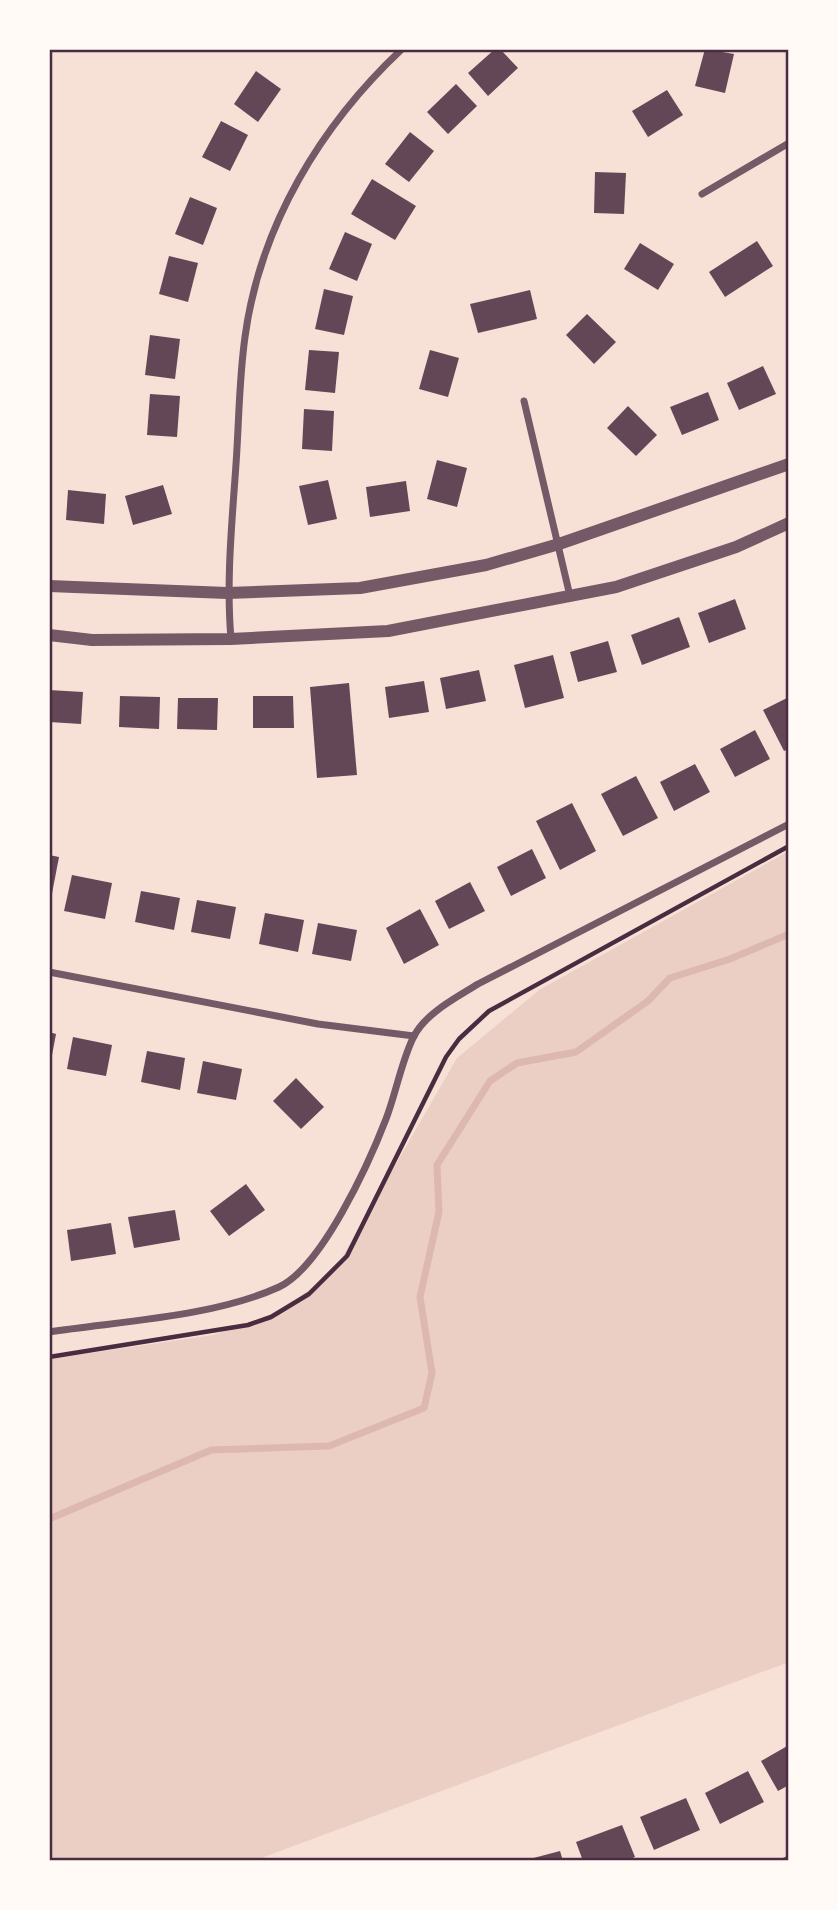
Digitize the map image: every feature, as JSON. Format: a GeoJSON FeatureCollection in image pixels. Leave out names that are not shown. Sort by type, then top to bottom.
{"type":"FeatureCollection","features":[{"type":"Feature","properties":{"kind":"street"},"geometry":{"type":"LineString","coordinates":[[232,639],[227,593],[245,335],[269,239],[296,183],[323,139],[369,80],[402,49]]}},
{"type":"Feature","properties":{"kind":"street"},"geometry":{"type":"LineString","coordinates":[[702,194],[789,143]]}},
{"type":"Feature","properties":{"kind":"street"},"geometry":{"type":"LineString","coordinates":[[524,401],[570,597]]}},
{"type":"Feature","properties":{"kind":"street"},"geometry":{"type":"LineString","coordinates":[[49,586],[227,593],[360,588],[486,565],[559,544],[789,464]]}},
{"type":"Feature","properties":{"kind":"street"},"geometry":{"type":"LineString","coordinates":[[49,635],[92,640],[232,639],[388,631],[617,587],[736,547],[789,523]]}},
{"type":"Feature","properties":{"kind":"street"},"geometry":{"type":"LineString","coordinates":[[49,1332],[232,1305],[282,1286],[318,1252],[337,1220],[385,1121],[414,1036],[438,1010],[478,984],[789,824]]}},
{"type":"Feature","properties":{"kind":"street"},"geometry":{"type":"LineString","coordinates":[[49,972],[318,1024],[414,1036]]}},
{"type":"Feature","properties":{"kind":"path"},"geometry":{"type":"LineString","coordinates":[[49,1357],[248,1325],[293,1305],[326,1279],[347,1256],[446,1057],[472,1025],[489,1012],[608,944],[789,846]]}},
{"type":"Feature","properties":{"kind":"shaded area"},"geometry":{"type":"Polygon","coordinates":[[[789,851],[789,1662],[253,1861],[49,1861],[49,1359],[213,1335],[282,1311],[336,1268],[457,1058],[539,990],[789,851]]]}},
{"type":"Feature","properties":{"kind":"building"},"geometry":{"type":"Polygon","coordinates":[[[495,49],[500,49],[518,68],[488,96],[468,73],[495,49]]]}},
{"type":"Feature","properties":{"kind":"building"},"geometry":{"type":"Polygon","coordinates":[[[705,49],[734,54],[725,93],[695,86],[705,49]]]}},
{"type":"Feature","properties":{"kind":"building"},"geometry":{"type":"Polygon","coordinates":[[[256,71],[281,89],[258,122],[234,104],[256,71]]]}},
{"type":"Feature","properties":{"kind":"building"},"geometry":{"type":"Polygon","coordinates":[[[456,84],[477,106],[448,134],[427,112],[456,84]]]}},
{"type":"Feature","properties":{"kind":"building"},"geometry":{"type":"Polygon","coordinates":[[[667,90],[683,115],[648,137],[632,111],[667,90]]]}},
{"type":"Feature","properties":{"kind":"building"},"geometry":{"type":"Polygon","coordinates":[[[221,121],[248,135],[230,171],[202,157],[221,121]]]}},
{"type":"Feature","properties":{"kind":"building"},"geometry":{"type":"Polygon","coordinates":[[[410,132],[434,151],[409,182],[385,164],[410,132]]]}},
{"type":"Feature","properties":{"kind":"building"},"geometry":{"type":"Polygon","coordinates":[[[595,172],[626,173],[624,214],[594,213],[595,172]]]}},
{"type":"Feature","properties":{"kind":"building"},"geometry":{"type":"Polygon","coordinates":[[[372,179],[416,206],[395,240],[351,214],[372,179]]]}},
{"type":"Feature","properties":{"kind":"building"},"geometry":{"type":"Polygon","coordinates":[[[190,197],[217,208],[203,245],[175,234],[190,197]]]}},
{"type":"Feature","properties":{"kind":"building"},"geometry":{"type":"Polygon","coordinates":[[[345,232],[372,244],[357,281],[329,269],[345,232]]]}},
{"type":"Feature","properties":{"kind":"building"},"geometry":{"type":"Polygon","coordinates":[[[757,241],[773,266],[725,297],[709,272],[757,241]]]}},
{"type":"Feature","properties":{"kind":"building"},"geometry":{"type":"Polygon","coordinates":[[[640,243],[674,264],[658,290],[624,269],[640,243]]]}},
{"type":"Feature","properties":{"kind":"building"},"geometry":{"type":"Polygon","coordinates":[[[169,256],[198,263],[188,302],[159,294],[169,256]]]}},
{"type":"Feature","properties":{"kind":"building"},"geometry":{"type":"Polygon","coordinates":[[[324,289],[353,296],[344,335],[315,329],[324,289]]]}},
{"type":"Feature","properties":{"kind":"building"},"geometry":{"type":"Polygon","coordinates":[[[530,290],[537,319],[478,333],[470,304],[530,290]]]}},
{"type":"Feature","properties":{"kind":"building"},"geometry":{"type":"Polygon","coordinates":[[[587,314],[616,342],[594,364],[566,335],[587,314]]]}},
{"type":"Feature","properties":{"kind":"building"},"geometry":{"type":"Polygon","coordinates":[[[150,335],[180,339],[175,379],[145,375],[150,335]]]}},
{"type":"Feature","properties":{"kind":"building"},"geometry":{"type":"Polygon","coordinates":[[[309,350],[339,352],[335,393],[305,390],[309,350]]]}},
{"type":"Feature","properties":{"kind":"building"},"geometry":{"type":"Polygon","coordinates":[[[430,350],[459,358],[448,397],[419,389],[430,350]]]}},
{"type":"Feature","properties":{"kind":"building"},"geometry":{"type":"Polygon","coordinates":[[[763,366],[776,394],[739,410],[727,383],[763,366]]]}},
{"type":"Feature","properties":{"kind":"building"},"geometry":{"type":"Polygon","coordinates":[[[708,392],[719,420],[682,435],[670,407],[708,392]]]}},
{"type":"Feature","properties":{"kind":"building"},"geometry":{"type":"Polygon","coordinates":[[[150,394],[180,396],[177,437],[147,435],[150,394]]]}},
{"type":"Feature","properties":{"kind":"building"},"geometry":{"type":"Polygon","coordinates":[[[628,406],[657,435],[636,456],[607,428],[628,406]]]}},
{"type":"Feature","properties":{"kind":"building"},"geometry":{"type":"Polygon","coordinates":[[[304,409],[334,411],[332,451],[302,449],[304,409]]]}},
{"type":"Feature","properties":{"kind":"building"},"geometry":{"type":"Polygon","coordinates":[[[437,460],[467,468],[457,507],[427,499],[437,460]]]}},
{"type":"Feature","properties":{"kind":"building"},"geometry":{"type":"Polygon","coordinates":[[[328,480],[337,519],[308,525],[299,486],[328,480]]]}},
{"type":"Feature","properties":{"kind":"building"},"geometry":{"type":"Polygon","coordinates":[[[406,481],[410,511],[370,517],[366,487],[406,481]]]}},
{"type":"Feature","properties":{"kind":"building"},"geometry":{"type":"Polygon","coordinates":[[[163,485],[172,514],[133,525],[125,496],[163,485]]]}},
{"type":"Feature","properties":{"kind":"building"},"geometry":{"type":"Polygon","coordinates":[[[68,490],[106,494],[104,524],[66,520],[68,490]]]}},
{"type":"Feature","properties":{"kind":"building"},"geometry":{"type":"Polygon","coordinates":[[[735,599],[746,629],[709,643],[698,613],[735,599]]]}},
{"type":"Feature","properties":{"kind":"building"},"geometry":{"type":"Polygon","coordinates":[[[679,617],[690,647],[642,665],[631,635],[679,617]]]}},
{"type":"Feature","properties":{"kind":"building"},"geometry":{"type":"Polygon","coordinates":[[[608,641],[617,672],[578,682],[570,652],[608,641]]]}},
{"type":"Feature","properties":{"kind":"building"},"geometry":{"type":"Polygon","coordinates":[[[553,655],[564,698],[525,708],[514,665],[553,655]]]}},
{"type":"Feature","properties":{"kind":"building"},"geometry":{"type":"Polygon","coordinates":[[[479,670],[486,701],[446,709],[440,678],[479,670]]]}},
{"type":"Feature","properties":{"kind":"building"},"geometry":{"type":"Polygon","coordinates":[[[424,681],[429,712],[389,718],[385,687],[424,681]]]}},
{"type":"Feature","properties":{"kind":"building"},"geometry":{"type":"Polygon","coordinates":[[[349,683],[357,775],[317,778],[310,687],[349,683]]]}},
{"type":"Feature","properties":{"kind":"building"},"geometry":{"type":"Polygon","coordinates":[[[49,690],[83,692],[81,724],[49,722],[49,690]]]}},
{"type":"Feature","properties":{"kind":"building"},"geometry":{"type":"Polygon","coordinates":[[[120,696],[160,697],[159,729],[119,727],[120,696]]]}},
{"type":"Feature","properties":{"kind":"building"},"geometry":{"type":"Polygon","coordinates":[[[253,696],[293,696],[294,728],[253,728],[253,696]]]}},
{"type":"Feature","properties":{"kind":"building"},"geometry":{"type":"Polygon","coordinates":[[[789,697],[789,749],[784,751],[763,710],[789,697]]]}},
{"type":"Feature","properties":{"kind":"building"},"geometry":{"type":"Polygon","coordinates":[[[178,698],[218,698],[217,730],[177,729],[178,698]]]}},
{"type":"Feature","properties":{"kind":"building"},"geometry":{"type":"Polygon","coordinates":[[[755,730],[770,759],[735,777],[720,749],[755,730]]]}},
{"type":"Feature","properties":{"kind":"building"},"geometry":{"type":"Polygon","coordinates":[[[695,764],[710,792],[674,811],[660,782],[695,764]]]}},
{"type":"Feature","properties":{"kind":"building"},"geometry":{"type":"Polygon","coordinates":[[[636,776],[658,818],[623,836],[601,794],[636,776]]]}},
{"type":"Feature","properties":{"kind":"building"},"geometry":{"type":"Polygon","coordinates":[[[572,803],[596,851],[560,870],[536,821],[572,803]]]}},
{"type":"Feature","properties":{"kind":"building"},"geometry":{"type":"Polygon","coordinates":[[[532,849],[546,878],[511,896],[497,867],[532,849]]]}},
{"type":"Feature","properties":{"kind":"building"},"geometry":{"type":"Polygon","coordinates":[[[49,855],[59,857],[50,904],[49,903],[49,855]]]}},
{"type":"Feature","properties":{"kind":"building"},"geometry":{"type":"Polygon","coordinates":[[[72,875],[112,883],[105,919],[64,911],[72,875]]]}},
{"type":"Feature","properties":{"kind":"building"},"geometry":{"type":"Polygon","coordinates":[[[470,882],[485,911],[449,929],[435,901],[470,882]]]}},
{"type":"Feature","properties":{"kind":"building"},"geometry":{"type":"Polygon","coordinates":[[[141,891],[180,898],[174,930],[135,922],[141,891]]]}},
{"type":"Feature","properties":{"kind":"building"},"geometry":{"type":"Polygon","coordinates":[[[197,900],[236,907],[230,939],[191,932],[197,900]]]}},
{"type":"Feature","properties":{"kind":"building"},"geometry":{"type":"Polygon","coordinates":[[[420,909],[439,945],[404,964],[386,928],[420,909]]]}},
{"type":"Feature","properties":{"kind":"building"},"geometry":{"type":"Polygon","coordinates":[[[265,913],[304,920],[298,952],[259,944],[265,913]]]}},
{"type":"Feature","properties":{"kind":"building"},"geometry":{"type":"Polygon","coordinates":[[[318,923],[357,930],[351,961],[312,954],[318,923]]]}},
{"type":"Feature","properties":{"kind":"building"},"geometry":{"type":"Polygon","coordinates":[[[49,1032],[56,1034],[50,1066],[49,1066],[49,1032]]]}},
{"type":"Feature","properties":{"kind":"building"},"geometry":{"type":"Polygon","coordinates":[[[73,1037],[112,1045],[106,1076],[67,1069],[73,1037]]]}},
{"type":"Feature","properties":{"kind":"building"},"geometry":{"type":"Polygon","coordinates":[[[147,1051],[185,1058],[180,1090],[141,1082],[147,1051]]]}},
{"type":"Feature","properties":{"kind":"building"},"geometry":{"type":"Polygon","coordinates":[[[203,1061],[242,1069],[236,1100],[197,1093],[203,1061]]]}},
{"type":"Feature","properties":{"kind":"building"},"geometry":{"type":"Polygon","coordinates":[[[296,1078],[324,1107],[301,1129],[273,1101],[296,1078]]]}},
{"type":"Feature","properties":{"kind":"building"},"geometry":{"type":"Polygon","coordinates":[[[246,1184],[265,1210],[229,1236],[210,1211],[246,1184]]]}},
{"type":"Feature","properties":{"kind":"building"},"geometry":{"type":"Polygon","coordinates":[[[175,1210],[180,1240],[134,1248],[128,1217],[175,1210]]]}},
{"type":"Feature","properties":{"kind":"building"},"geometry":{"type":"Polygon","coordinates":[[[111,1223],[116,1254],[71,1261],[67,1230],[111,1223]]]}},
{"type":"Feature","properties":{"kind":"building"},"geometry":{"type":"Polygon","coordinates":[[[789,1745],[789,1785],[778,1791],[761,1761],[789,1745]]]}},
{"type":"Feature","properties":{"kind":"building"},"geometry":{"type":"Polygon","coordinates":[[[748,1771],[764,1802],[720,1824],[705,1793],[748,1771]]]}},
{"type":"Feature","properties":{"kind":"building"},"geometry":{"type":"Polygon","coordinates":[[[686,1798],[700,1830],[654,1850],[640,1817],[686,1798]]]}},
{"type":"Feature","properties":{"kind":"building"},"geometry":{"type":"Polygon","coordinates":[[[622,1825],[635,1857],[625,1861],[583,1861],[576,1842],[622,1825]]]}},
{"type":"Feature","properties":{"kind":"building"},"geometry":{"type":"Polygon","coordinates":[[[560,1851],[563,1861],[526,1861],[526,1860],[560,1851]]]}},
{"type":"Feature","properties":{"kind":"waterway"},"geometry":{"type":"LineString","coordinates":[[49,1519],[211,1450],[329,1446],[424,1408],[432,1373],[420,1297],[439,1212],[437,1165],[490,1081],[517,1063],[576,1052],[648,1001],[670,978],[730,959],[789,934]]}}]}
